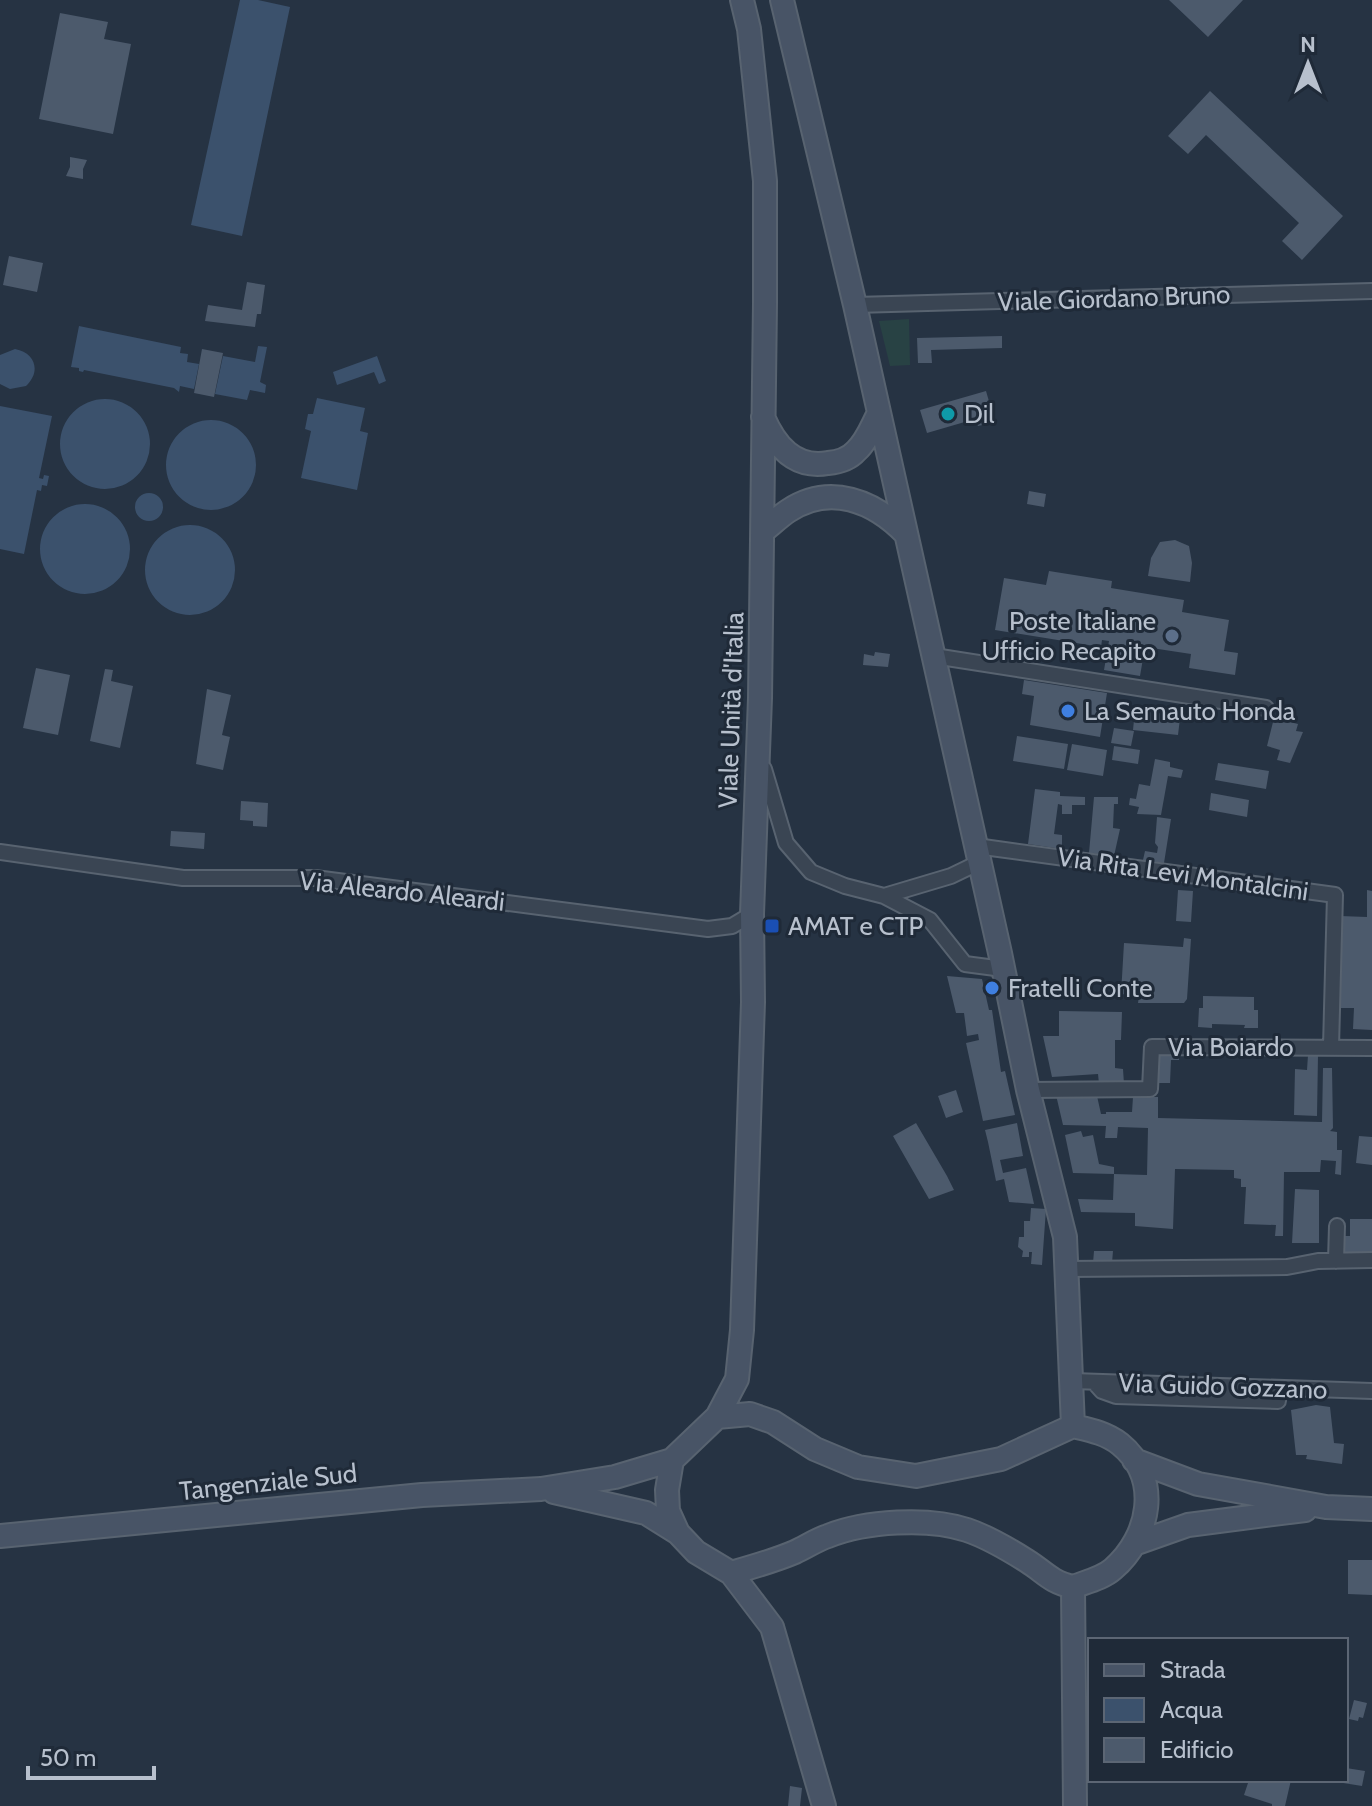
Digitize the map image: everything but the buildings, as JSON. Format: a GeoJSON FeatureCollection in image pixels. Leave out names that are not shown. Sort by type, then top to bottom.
{"type":"FeatureCollection","features":[{"type":"Feature","properties":{"kind":"main road","name":"Viale Unità d'Italia"},"geometry":{"type":"LineString","coordinates":[[672,1460],[717,1417],[737,1379],[742,1330],[763,531],[765,181],[749,29],[742,0]]}},
{"type":"Feature","properties":{"kind":"main road"},"geometry":{"type":"LineString","coordinates":[[782,0],[855,305],[1028,1090],[1065,1237],[1083,1382],[1073,1426]]}},
{"type":"Feature","properties":{"kind":"main road"},"geometry":{"type":"LineString","coordinates":[[763,415],[770,434],[784,451],[806,464],[825,464],[844,460],[856,452],[879,413]]}},
{"type":"Feature","properties":{"kind":"main road"},"geometry":{"type":"LineString","coordinates":[[763,531],[789,511],[823,497],[849,499],[876,508],[906,534]]}},
{"type":"Feature","properties":{"kind":"main road"},"geometry":{"type":"LineString","coordinates":[[717,1417],[750,1414],[773,1422],[815,1449],[858,1467],[916,1476],[1001,1459],[1073,1426],[1099,1432],[1120,1444],[1134,1460],[1146,1491],[1145,1518],[1137,1543],[1111,1571],[1073,1587],[1054,1583],[1030,1563],[995,1542],[964,1529],[936,1524],[884,1524],[853,1529],[731,1573]]}},
{"type":"Feature","properties":{"kind":"main road"},"geometry":{"type":"LineString","coordinates":[[672,1460],[667,1490],[668,1511],[678,1533],[696,1552],[731,1573],[772,1627],[824,1806]]}},
{"type":"Feature","properties":{"kind":"main road","name":"Tangenziale Sud"},"geometry":{"type":"LineString","coordinates":[[0,1536],[422,1495],[541,1489],[615,1477],[672,1460]]}},
{"type":"Feature","properties":{"kind":"main road"},"geometry":{"type":"LineString","coordinates":[[1134,1460],[1198,1484],[1326,1507],[1372,1509]]}},
{"type":"Feature","properties":{"kind":"main road","name":"Tangenziale Sud"},"geometry":{"type":"LineString","coordinates":[[541,1489],[646,1513],[678,1533]]}},
{"type":"Feature","properties":{"kind":"main road"},"geometry":{"type":"LineString","coordinates":[[1137,1543],[1188,1525],[1326,1507]]}},
{"type":"Feature","properties":{"kind":"main road"},"geometry":{"type":"LineString","coordinates":[[1073,1587],[1075,1806]]}},
{"type":"Feature","properties":{"kind":"street","name":"Viale Giordano Bruno"},"geometry":{"type":"LineString","coordinates":[[855,305],[1372,291]]}},
{"type":"Feature","properties":{"kind":"street"},"geometry":{"type":"LineString","coordinates":[[934,656],[1266,708]]}},
{"type":"Feature","properties":{"kind":"street"},"geometry":{"type":"LineString","coordinates":[[758,749],[786,843],[811,872],[845,886],[884,896],[930,920],[965,964],[1003,969]]}},
{"type":"Feature","properties":{"kind":"street","name":"Via Aleardo Aleardi"},"geometry":{"type":"LineString","coordinates":[[0,852],[183,878],[315,878],[708,929],[732,926],[752,914]]}},
{"type":"Feature","properties":{"kind":"street"},"geometry":{"type":"LineString","coordinates":[[884,896],[951,876],[978,854]]}},
{"type":"Feature","properties":{"kind":"street","name":"Via Rita Levi Montalcini"},"geometry":{"type":"LineString","coordinates":[[978,854],[1335,895],[1331,1047]]}},
{"type":"Feature","properties":{"kind":"street","name":"Via Boiardo"},"geometry":{"type":"LineString","coordinates":[[1028,1090],[1150,1089],[1152,1047],[1331,1047]]}},
{"type":"Feature","properties":{"kind":"street"},"geometry":{"type":"LineString","coordinates":[[1331,1047],[1372,1048]]}},
{"type":"Feature","properties":{"kind":"street"},"geometry":{"type":"LineString","coordinates":[[1336,1261],[1337,1226]]}},
{"type":"Feature","properties":{"kind":"street"},"geometry":{"type":"LineString","coordinates":[[1067,1269],[1287,1267],[1372,1260]]}},
{"type":"Feature","properties":{"kind":"street"},"geometry":{"type":"LineString","coordinates":[[1083,1382],[1116,1396],[1278,1401]]}},
{"type":"Feature","properties":{"kind":"street","name":"Via Guido Gozzano"},"geometry":{"type":"LineString","coordinates":[[1083,1382],[1372,1391]]}},
{"type":"Feature","properties":{"kind":"green space"},"geometry":{"type":"Polygon","coordinates":[[[909,319],[910,365],[890,366],[879,321],[909,319]]]}},
{"type":"Feature","properties":{"kind":"water"},"geometry":{"type":"Polygon","coordinates":[[[240,0],[258,0],[290,7],[242,236],[191,225],[240,0]]]}},
{"type":"Feature","properties":{"kind":"water"},"geometry":{"type":"Polygon","coordinates":[[[79,326],[181,347],[180,353],[188,354],[187,362],[199,364],[194,389],[180,386],[179,392],[174,388],[83,372],[71,367],[79,326]]]}},
{"type":"Feature","properties":{"kind":"water"},"geometry":{"type":"Polygon","coordinates":[[[258,346],[267,347],[260,382],[266,385],[265,393],[250,390],[247,400],[215,394],[223,356],[255,362],[258,346]]]}},
{"type":"Feature","properties":{"kind":"water"},"geometry":{"type":"Polygon","coordinates":[[[15,349],[28,354],[35,369],[26,386],[10,389],[0,384],[0,355],[15,349]]]}},
{"type":"Feature","properties":{"kind":"water"},"geometry":{"type":"Polygon","coordinates":[[[377,356],[386,381],[379,384],[374,372],[337,385],[333,372],[377,356]]]}},
{"type":"Feature","properties":{"kind":"water"},"geometry":{"type":"Polygon","coordinates":[[[317,398],[365,408],[360,431],[368,433],[357,490],[301,478],[311,431],[305,429],[308,414],[313,414],[317,398]]]}},
{"type":"Feature","properties":{"kind":"water"},"geometry":{"type":"Polygon","coordinates":[[[105,399],[122,402],[137,412],[147,427],[150,444],[147,461],[137,476],[122,486],[105,489],[88,486],[73,476],[63,461],[60,444],[63,427],[73,412],[88,402],[105,399]]]}},
{"type":"Feature","properties":{"kind":"water"},"geometry":{"type":"Polygon","coordinates":[[[0,406],[52,416],[39,478],[49,476],[47,486],[42,485],[41,491],[37,490],[24,554],[0,549],[0,406]]]}},
{"type":"Feature","properties":{"kind":"water"},"geometry":{"type":"Polygon","coordinates":[[[211,420],[228,423],[243,433],[253,448],[256,465],[253,482],[243,497],[228,507],[211,510],[194,507],[179,497],[169,482],[166,465],[169,448],[179,433],[194,423],[211,420]]]}},
{"type":"Feature","properties":{"kind":"water"},"geometry":{"type":"Polygon","coordinates":[[[149,493],[159,497],[163,507],[159,517],[149,521],[139,517],[135,507],[139,497],[149,493]]]}},
{"type":"Feature","properties":{"kind":"water"},"geometry":{"type":"Polygon","coordinates":[[[76,504],[94,504],[110,511],[123,524],[130,540],[130,558],[123,574],[110,587],[94,594],[76,594],[60,587],[47,574],[40,558],[40,540],[47,524],[60,511],[76,504]]]}},
{"type":"Feature","properties":{"kind":"water"},"geometry":{"type":"Polygon","coordinates":[[[190,525],[207,528],[222,538],[232,553],[235,570],[232,587],[222,602],[207,612],[190,615],[173,612],[158,602],[148,587],[145,570],[148,553],[158,538],[173,528],[190,525]]]}},
{"type":"Feature","properties":{"kind":"place","name":"Dil"},"geometry":{"type":"Point","coordinates":[948,414]}},
{"type":"Feature","properties":{"kind":"place","name":"Poste Italiane Ufficio Recapito"},"geometry":{"type":"Point","coordinates":[1172,636]}},
{"type":"Feature","properties":{"kind":"place","name":"La Semauto Honda"},"geometry":{"type":"Point","coordinates":[1068,711]}},
{"type":"Feature","properties":{"kind":"place","name":"AMAT e CTP"},"geometry":{"type":"Point","coordinates":[772,926]}},
{"type":"Feature","properties":{"kind":"place","name":"Fratelli Conte"},"geometry":{"type":"Point","coordinates":[992,988]}}]}
